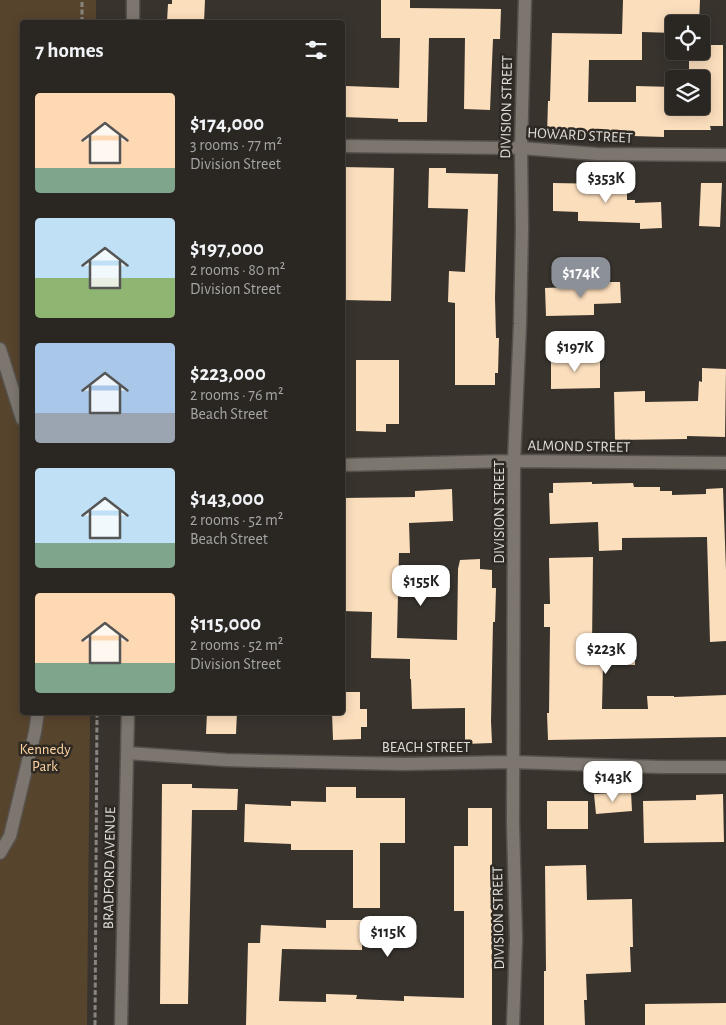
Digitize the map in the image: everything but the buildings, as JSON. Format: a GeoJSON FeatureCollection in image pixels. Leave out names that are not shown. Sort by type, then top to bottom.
{"type":"FeatureCollection","features":[{"type":"Feature","properties":{"kind":"street"},"geometry":{"type":"LineString","coordinates":[[132,20],[134,0]]}},
{"type":"Feature","properties":{"kind":"street","name":"DIVISION STREET"},"geometry":{"type":"LineString","coordinates":[[513,1025],[516,939],[513,824],[514,461],[522,229],[521,148],[525,0]]}},
{"type":"Feature","properties":{"kind":"street","name":"HOWARD STREET"},"geometry":{"type":"LineString","coordinates":[[345,146],[521,148],[597,154],[726,155]]}},
{"type":"Feature","properties":{"kind":"street"},"geometry":{"type":"LineString","coordinates":[[0,349],[20,413]]}},
{"type":"Feature","properties":{"kind":"street","name":"ALMOND STREET"},"geometry":{"type":"LineString","coordinates":[[345,465],[514,461],[726,463]]}},
{"type":"Feature","properties":{"kind":"street"},"geometry":{"type":"LineString","coordinates":[[0,853],[10,836],[36,732],[38,715]]}},
{"type":"Feature","properties":{"kind":"street","name":"BRADFORD AVENUE"},"geometry":{"type":"LineString","coordinates":[[121,1025],[128,715]]}},
{"type":"Feature","properties":{"kind":"street","name":"BEACH STREET"},"geometry":{"type":"LineString","coordinates":[[127,753],[226,760],[404,764],[513,762],[661,767],[726,767]]}},
{"type":"Feature","properties":{"kind":"path"},"geometry":{"type":"LineString","coordinates":[[82,0],[82,20]]}},
{"type":"Feature","properties":{"kind":"path"},"geometry":{"type":"LineString","coordinates":[[95,1025],[97,715]]}},
{"type":"Feature","properties":{"kind":"green space","name":"Kennedy Park"},"geometry":{"type":"Polygon","coordinates":[[[0,0],[96,0],[96,20],[20,20],[20,715],[90,715],[87,1025],[0,1025],[0,0]]]}}]}
